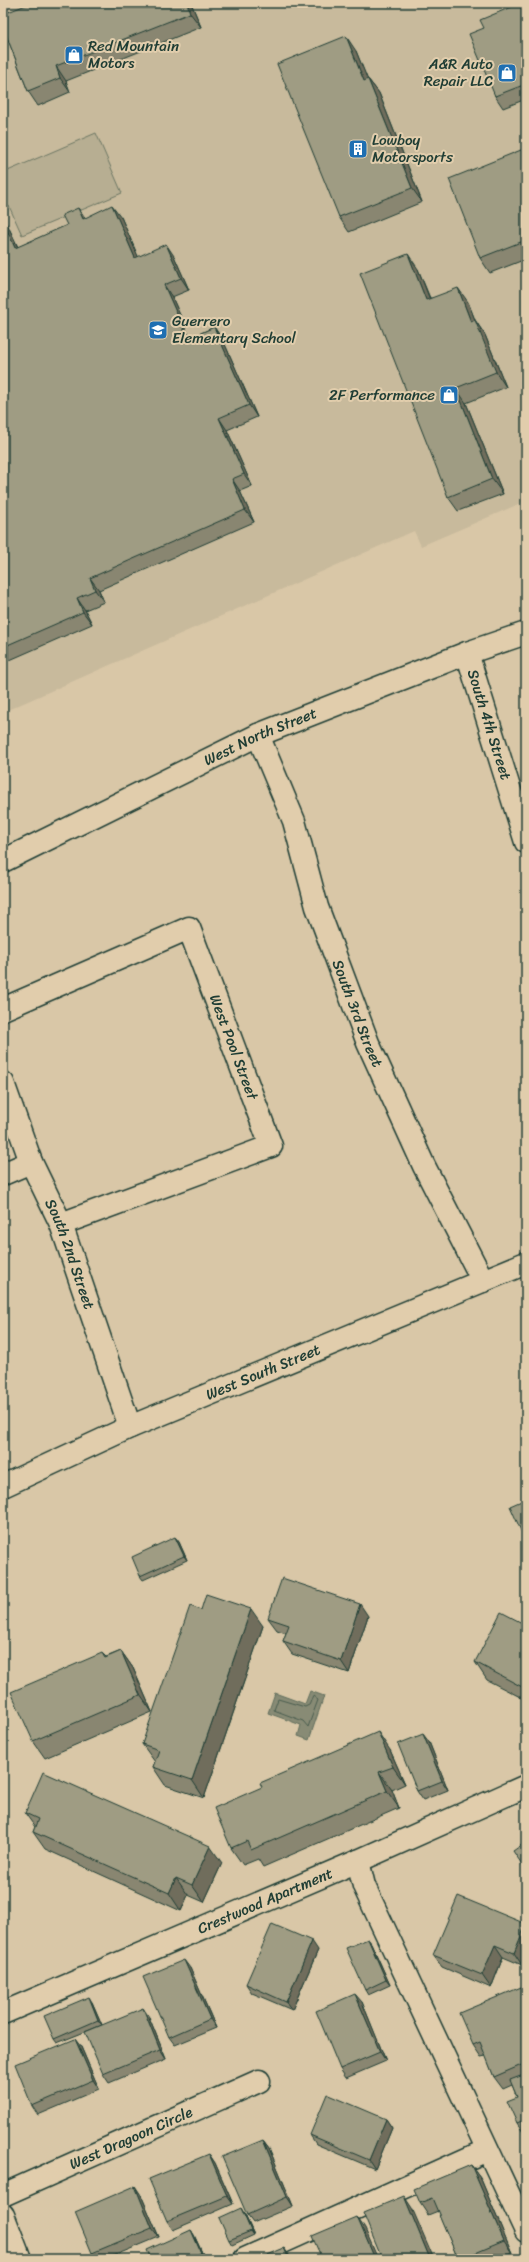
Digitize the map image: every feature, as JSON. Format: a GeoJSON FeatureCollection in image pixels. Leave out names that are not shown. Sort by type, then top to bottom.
{"type":"FeatureCollection","features":[{"type":"Feature","properties":{"kind":"street","name":"West North Street"},"geometry":{"type":"LineString","coordinates":[[3,861],[258,734],[467,653],[526,633]]}},
{"type":"Feature","properties":{"kind":"street","name":"South 4th Street"},"geometry":{"type":"LineString","coordinates":[[467,653],[526,842]]}},
{"type":"Feature","properties":{"kind":"street","name":"South 3rd Street"},"geometry":{"type":"LineString","coordinates":[[258,734],[294,821],[317,907],[368,1043],[424,1166],[483,1281]]}},
{"type":"Feature","properties":{"kind":"street","name":"West Pool Street"},"geometry":{"type":"LineString","coordinates":[[3,1010],[189,928],[271,1146],[61,1224]]}},
{"type":"Feature","properties":{"kind":"street","name":"South 2nd Street"},"geometry":{"type":"LineString","coordinates":[[3,1083],[31,1162],[61,1224],[130,1427]]}},
{"type":"Feature","properties":{"kind":"street"},"geometry":{"type":"LineString","coordinates":[[3,1174],[31,1162]]}},
{"type":"Feature","properties":{"kind":"street","name":"West South Street"},"geometry":{"type":"LineString","coordinates":[[3,1486],[130,1427],[526,1263]]}},
{"type":"Feature","properties":{"kind":"street","name":"Crestwood Apartment"},"geometry":{"type":"LineString","coordinates":[[3,2013],[358,1861],[526,1786]]}},
{"type":"Feature","properties":{"kind":"street"},"geometry":{"type":"LineString","coordinates":[[358,1861],[364,1886],[526,2231]]}},
{"type":"Feature","properties":{"kind":"street","name":"West Dragoon Circle"},"geometry":{"type":"LineString","coordinates":[[3,2195],[259,2081]]}},
{"type":"Feature","properties":{"kind":"street"},"geometry":{"type":"LineString","coordinates":[[245,2259],[488,2150]]}},
{"type":"Feature","properties":{"kind":"street"},"geometry":{"type":"LineString","coordinates":[[3,2215],[20,2259]]}},
{"type":"Feature","properties":{"kind":"shaded area"},"geometry":{"type":"Polygon","coordinates":[[[3,3],[526,3],[526,501],[421,546],[414,531],[3,712],[3,3]]]}},
{"type":"Feature","properties":{"kind":"shaded area"},"geometry":{"type":"Polygon","coordinates":[[[96,133],[122,193],[22,235],[9,206],[3,208],[3,173],[96,133]]]}},
{"type":"Feature","properties":{"kind":"water"},"geometry":{"type":"Polygon","coordinates":[[[310,1691],[324,1696],[309,1740],[298,1736],[301,1725],[268,1713],[275,1693],[305,1704],[310,1691]]]}},
{"type":"Feature","properties":{"kind":"building","name":"Red Mountain Motors"},"geometry":{"type":"Polygon","coordinates":[[[31,3],[187,3],[190,13],[56,66],[60,78],[28,91],[3,27],[3,14],[31,3]]]}},
{"type":"Feature","properties":{"kind":"building","name":"A&R Auto Repair LLC"},"geometry":{"type":"Polygon","coordinates":[[[521,3],[526,3],[526,84],[495,96],[469,34],[484,28],[480,20],[521,3]]]}},
{"type":"Feature","properties":{"kind":"building","name":"Lowboy Motorsports"},"geometry":{"type":"Polygon","coordinates":[[[346,36],[364,81],[368,79],[412,188],[339,217],[277,64],[346,36]]]}},
{"type":"Feature","properties":{"kind":"building"},"geometry":{"type":"Polygon","coordinates":[[[526,148],[526,240],[480,258],[449,179],[526,148]]]}},
{"type":"Feature","properties":{"kind":"building"},"geometry":{"type":"Polygon","coordinates":[[[112,205],[135,258],[166,244],[181,278],[164,285],[188,339],[214,327],[249,405],[219,418],[244,474],[232,479],[245,510],[90,578],[95,590],[77,598],[83,612],[3,647],[3,221],[15,248],[67,225],[62,215],[78,208],[83,219],[112,205]]]}},
{"type":"Feature","properties":{"kind":"building","name":"2F Performance"},"geometry":{"type":"Polygon","coordinates":[[[408,254],[426,300],[458,288],[471,322],[475,320],[496,372],[456,388],[492,479],[448,497],[360,273],[408,254]]]}},
{"type":"Feature","properties":{"kind":"building"},"geometry":{"type":"Polygon","coordinates":[[[526,1499],[526,1542],[510,1506],[526,1499]]]}},
{"type":"Feature","properties":{"kind":"building"},"geometry":{"type":"Polygon","coordinates":[[[175,1537],[184,1556],[140,1576],[132,1557],[175,1537]]]}},
{"type":"Feature","properties":{"kind":"building"},"geometry":{"type":"Polygon","coordinates":[[[282,1578],[360,1604],[341,1661],[283,1641],[289,1625],[268,1618],[282,1578]]]}},
{"type":"Feature","properties":{"kind":"building"},"geometry":{"type":"Polygon","coordinates":[[[206,1594],[251,1609],[192,1780],[153,1767],[159,1750],[142,1744],[190,1606],[201,1610],[206,1594]]]}},
{"type":"Feature","properties":{"kind":"building"},"geometry":{"type":"Polygon","coordinates":[[[501,1612],[526,1625],[526,1689],[475,1662],[501,1612]]]}},
{"type":"Feature","properties":{"kind":"building"},"geometry":{"type":"Polygon","coordinates":[[[121,1651],[140,1695],[33,1741],[11,1692],[102,1653],[105,1658],[121,1651]]]}},
{"type":"Feature","properties":{"kind":"building"},"geometry":{"type":"Polygon","coordinates":[[[378,1732],[393,1767],[379,1772],[387,1791],[251,1850],[247,1841],[231,1848],[214,1808],[262,1787],[260,1783],[378,1732]]]}},
{"type":"Feature","properties":{"kind":"building"},"geometry":{"type":"Polygon","coordinates":[[[423,1734],[442,1781],[417,1791],[398,1744],[423,1734]]]}},
{"type":"Feature","properties":{"kind":"building"},"geometry":{"type":"Polygon","coordinates":[[[43,1772],[210,1846],[192,1885],[176,1878],[169,1893],[33,1832],[38,1819],[25,1813],[43,1772]]]}},
{"type":"Feature","properties":{"kind":"building"},"geometry":{"type":"Polygon","coordinates":[[[526,1842],[526,1870],[513,1851],[526,1842]]]}},
{"type":"Feature","properties":{"kind":"building"},"geometry":{"type":"Polygon","coordinates":[[[458,1896],[526,1924],[514,1953],[495,1945],[482,1975],[433,1955],[458,1896]]]}},
{"type":"Feature","properties":{"kind":"building"},"geometry":{"type":"Polygon","coordinates":[[[272,1924],[312,1941],[286,2002],[246,1984],[272,1924]]]}},
{"type":"Feature","properties":{"kind":"building"},"geometry":{"type":"Polygon","coordinates":[[[368,1939],[386,1980],[365,1990],[346,1948],[368,1939]]]}},
{"type":"Feature","properties":{"kind":"building"},"geometry":{"type":"Polygon","coordinates":[[[184,1960],[210,2019],[169,2037],[143,1977],[184,1960]]]}},
{"type":"Feature","properties":{"kind":"building"},"geometry":{"type":"Polygon","coordinates":[[[526,1985],[526,2063],[494,2077],[480,2042],[473,2045],[459,2013],[526,1985]]]}},
{"type":"Feature","properties":{"kind":"building"},"geometry":{"type":"Polygon","coordinates":[[[355,1994],[380,2052],[340,2069],[316,2011],[355,1994]]]}},
{"type":"Feature","properties":{"kind":"building"},"geometry":{"type":"Polygon","coordinates":[[[89,1997],[98,2020],[54,2039],[44,2016],[89,1997]]]}},
{"type":"Feature","properties":{"kind":"building"},"geometry":{"type":"Polygon","coordinates":[[[143,2008],[160,2050],[103,2074],[85,2032],[143,2008]]]}},
{"type":"Feature","properties":{"kind":"building"},"geometry":{"type":"Polygon","coordinates":[[[75,2039],[93,2080],[32,2106],[15,2064],[75,2039]]]}},
{"type":"Feature","properties":{"kind":"building"},"geometry":{"type":"Polygon","coordinates":[[[526,2074],[526,2119],[517,2123],[507,2101],[517,2097],[510,2080],[526,2074]]]}},
{"type":"Feature","properties":{"kind":"building"},"geometry":{"type":"Polygon","coordinates":[[[327,2094],[386,2119],[369,2160],[310,2135],[327,2094]]]}},
{"type":"Feature","properties":{"kind":"building"},"geometry":{"type":"Polygon","coordinates":[[[263,2140],[287,2197],[247,2215],[222,2157],[263,2140]]]}},
{"type":"Feature","properties":{"kind":"building"},"geometry":{"type":"Polygon","coordinates":[[[209,2154],[227,2196],[167,2221],[149,2179],[209,2154]]]}},
{"type":"Feature","properties":{"kind":"building"},"geometry":{"type":"Polygon","coordinates":[[[471,2165],[504,2241],[458,2259],[432,2198],[420,2203],[414,2189],[471,2165]]]}},
{"type":"Feature","properties":{"kind":"building"},"geometry":{"type":"Polygon","coordinates":[[[135,2186],[152,2228],[92,2253],[75,2212],[135,2186]]]}},
{"type":"Feature","properties":{"kind":"building"},"geometry":{"type":"Polygon","coordinates":[[[404,2196],[430,2259],[382,2259],[363,2213],[404,2196]]]}},
{"type":"Feature","properties":{"kind":"building"},"geometry":{"type":"Polygon","coordinates":[[[241,2208],[251,2231],[229,2240],[219,2218],[241,2208]]]}},
{"type":"Feature","properties":{"kind":"building"},"geometry":{"type":"Polygon","coordinates":[[[357,2217],[375,2259],[322,2259],[312,2236],[357,2217]]]}},
{"type":"Feature","properties":{"kind":"building"},"geometry":{"type":"Polygon","coordinates":[[[191,2230],[201,2253],[187,2259],[151,2259],[147,2250],[191,2230]]]}},
{"type":"Feature","properties":{"kind":"building"},"geometry":{"type":"Polygon","coordinates":[[[284,2248],[289,2259],[258,2259],[284,2248]]]}},
{"type":"Feature","properties":{"kind":"place","name":"Red Mountain Motors"},"geometry":{"type":"Point","coordinates":[74,55]}},
{"type":"Feature","properties":{"kind":"place","name":"A&R Auto Repair LLC"},"geometry":{"type":"Point","coordinates":[507,73]}},
{"type":"Feature","properties":{"kind":"place","name":"Lowboy Motorsports"},"geometry":{"type":"Point","coordinates":[358,149]}},
{"type":"Feature","properties":{"kind":"place","name":"Guerrero Elementary School"},"geometry":{"type":"Point","coordinates":[158,330]}},
{"type":"Feature","properties":{"kind":"place","name":"2F Performance"},"geometry":{"type":"Point","coordinates":[449,395]}}]}
